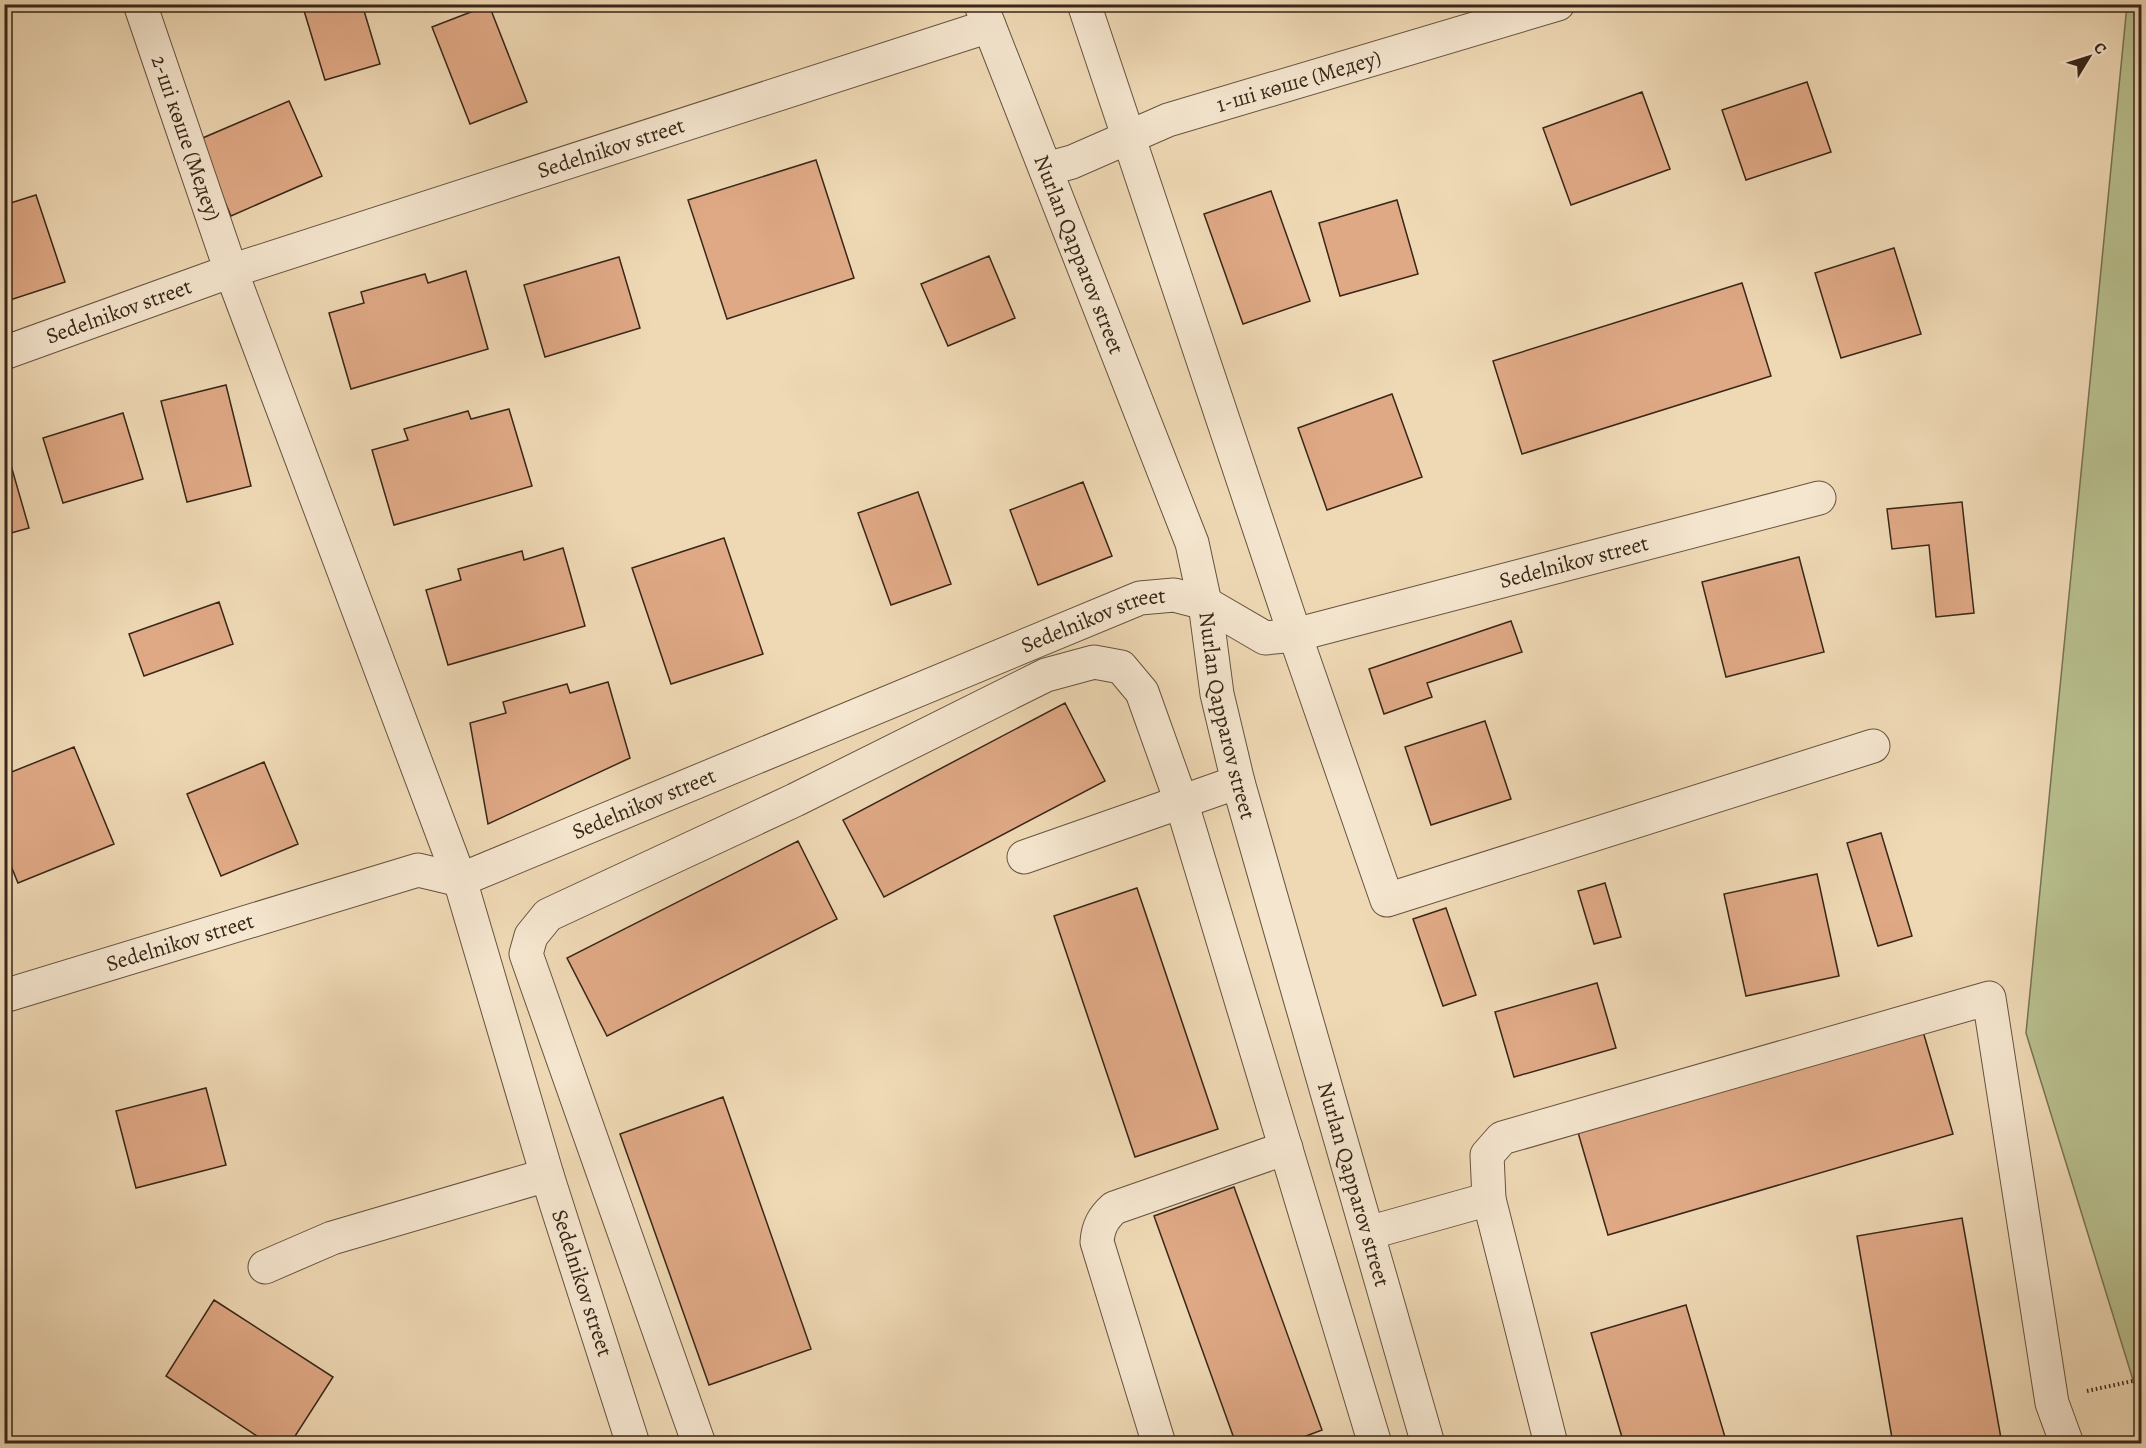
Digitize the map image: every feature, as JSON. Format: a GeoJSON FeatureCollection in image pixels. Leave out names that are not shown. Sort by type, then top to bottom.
{"type":"FeatureCollection","features":[{"type":"Feature","properties":{"kind":"street","name":"2-ші көше (Медеу)"},"geometry":{"type":"LineString","coordinates":[[140,4],[231,271]]}},
{"type":"Feature","properties":{"kind":"street"},"geometry":{"type":"LineString","coordinates":[[1084,4],[1295,636],[1387,900],[1873,746]]}},
{"type":"Feature","properties":{"kind":"street","name":"1-ші көше (Медеу)"},"geometry":{"type":"LineString","coordinates":[[1046,169],[1072,162],[1168,120],[1558,4]]}},
{"type":"Feature","properties":{"kind":"street","name":"Sedelnikov street"},"geometry":{"type":"LineString","coordinates":[[4,353],[231,271],[985,15]]}},
{"type":"Feature","properties":{"kind":"street","name":"Nurlan Qapparov street"},"geometry":{"type":"LineString","coordinates":[[985,15],[1192,543],[1205,603],[1217,694],[1238,782],[1428,1443]]}},
{"type":"Feature","properties":{"kind":"street","name":"Sedelnikov street"},"geometry":{"type":"LineString","coordinates":[[231,271],[460,880],[547,1175],[633,1443]]}},
{"type":"Feature","properties":{"kind":"street","name":"Sedelnikov street"},"geometry":{"type":"LineString","coordinates":[[4,996],[418,870],[460,880],[1140,598],[1174,595],[1205,603],[1265,638],[1295,636],[1819,498]]}},
{"type":"Feature","properties":{"kind":"street"},"geometry":{"type":"LineString","coordinates":[[699,1443],[526,954],[531,936],[548,915],[795,800],[1046,675],[1094,662],[1121,667],[1142,692],[1181,801],[1375,1443]]}},
{"type":"Feature","properties":{"kind":"street"},"geometry":{"type":"LineString","coordinates":[[1024,857],[1238,782]]}},
{"type":"Feature","properties":{"kind":"street"},"geometry":{"type":"LineString","coordinates":[[1551,1443],[1489,1199],[1487,1155],[1502,1138],[1989,998],[2052,1402],[2067,1443]]}},
{"type":"Feature","properties":{"kind":"street"},"geometry":{"type":"LineString","coordinates":[[1159,1443],[1097,1242],[1098,1230],[1104,1218],[1114,1208],[1286,1148]]}},
{"type":"Feature","properties":{"kind":"street"},"geometry":{"type":"LineString","coordinates":[[266,1267],[332,1238],[547,1175]]}},
{"type":"Feature","properties":{"kind":"street"},"geometry":{"type":"LineString","coordinates":[[1368,1233],[1489,1199]]}},
{"type":"Feature","properties":{"kind":"path"},"geometry":{"type":"LineString","coordinates":[[2052,1402],[2085,1391],[2142,1379]]}},
{"type":"Feature","properties":{"kind":"green space"},"geometry":{"type":"Polygon","coordinates":[[[2127,5],[2142,5],[2141,1406],[2026,1033],[2127,5]]]}},
{"type":"Feature","properties":{"kind":"building"},"geometry":{"type":"Polygon","coordinates":[[[302,4],[362,4],[380,64],[325,80],[302,4]]]}},
{"type":"Feature","properties":{"kind":"building"},"geometry":{"type":"Polygon","coordinates":[[[489,5],[527,102],[470,124],[432,27],[489,5]]]}},
{"type":"Feature","properties":{"kind":"building"},"geometry":{"type":"Polygon","coordinates":[[[1807,82],[1831,152],[1746,180],[1722,110],[1807,82]]]}},
{"type":"Feature","properties":{"kind":"building"},"geometry":{"type":"Polygon","coordinates":[[[1642,92],[1670,169],[1571,205],[1543,128],[1642,92]]]}},
{"type":"Feature","properties":{"kind":"building"},"geometry":{"type":"Polygon","coordinates":[[[289,101],[322,176],[231,216],[198,140],[289,101]]]}},
{"type":"Feature","properties":{"kind":"building"},"geometry":{"type":"Polygon","coordinates":[[[816,160],[854,278],[727,319],[688,200],[816,160]]]}},
{"type":"Feature","properties":{"kind":"building"},"geometry":{"type":"Polygon","coordinates":[[[1271,191],[1310,301],[1243,324],[1204,214],[1271,191]]]}},
{"type":"Feature","properties":{"kind":"building"},"geometry":{"type":"Polygon","coordinates":[[[36,195],[65,282],[4,302],[4,205],[36,195]]]}},
{"type":"Feature","properties":{"kind":"building"},"geometry":{"type":"Polygon","coordinates":[[[1397,200],[1418,274],[1340,296],[1319,223],[1397,200]]]}},
{"type":"Feature","properties":{"kind":"building"},"geometry":{"type":"Polygon","coordinates":[[[1894,248],[1921,334],[1841,358],[1815,273],[1894,248]]]}},
{"type":"Feature","properties":{"kind":"building"},"geometry":{"type":"Polygon","coordinates":[[[989,256],[1015,318],[948,346],[921,284],[989,256]]]}},
{"type":"Feature","properties":{"kind":"building"},"geometry":{"type":"Polygon","coordinates":[[[619,257],[640,328],[545,357],[524,285],[619,257]]]}},
{"type":"Feature","properties":{"kind":"building"},"geometry":{"type":"Polygon","coordinates":[[[466,271],[488,349],[351,389],[329,313],[364,303],[361,292],[425,274],[428,283],[466,271]]]}},
{"type":"Feature","properties":{"kind":"building"},"geometry":{"type":"Polygon","coordinates":[[[1742,283],[1771,376],[1522,454],[1493,361],[1742,283]]]}},
{"type":"Feature","properties":{"kind":"building"},"geometry":{"type":"Polygon","coordinates":[[[226,385],[251,486],[187,502],[161,401],[226,385]]]}},
{"type":"Feature","properties":{"kind":"building"},"geometry":{"type":"Polygon","coordinates":[[[1392,394],[1422,477],[1327,510],[1298,428],[1392,394]]]}},
{"type":"Feature","properties":{"kind":"building"},"geometry":{"type":"Polygon","coordinates":[[[509,409],[532,486],[394,525],[372,450],[408,440],[404,429],[468,411],[471,419],[509,409]]]}},
{"type":"Feature","properties":{"kind":"building"},"geometry":{"type":"Polygon","coordinates":[[[123,413],[143,479],[63,503],[43,438],[123,413]]]}},
{"type":"Feature","properties":{"kind":"building"},"geometry":{"type":"Polygon","coordinates":[[[8,455],[29,528],[4,535],[4,456],[8,455]]]}},
{"type":"Feature","properties":{"kind":"building"},"geometry":{"type":"Polygon","coordinates":[[[1083,482],[1112,556],[1038,585],[1010,510],[1083,482]]]}},
{"type":"Feature","properties":{"kind":"building"},"geometry":{"type":"Polygon","coordinates":[[[918,492],[951,584],[891,605],[858,513],[918,492]]]}},
{"type":"Feature","properties":{"kind":"building"},"geometry":{"type":"Polygon","coordinates":[[[1962,502],[1974,613],[1936,617],[1929,545],[1892,549],[1887,509],[1962,502]]]}},
{"type":"Feature","properties":{"kind":"building"},"geometry":{"type":"Polygon","coordinates":[[[724,538],[763,654],[671,684],[632,568],[724,538]]]}},
{"type":"Feature","properties":{"kind":"building"},"geometry":{"type":"Polygon","coordinates":[[[563,548],[585,626],[448,665],[426,590],[461,580],[458,569],[522,551],[524,560],[563,548]]]}},
{"type":"Feature","properties":{"kind":"building"},"geometry":{"type":"Polygon","coordinates":[[[1799,557],[1824,652],[1726,677],[1702,582],[1799,557]]]}},
{"type":"Feature","properties":{"kind":"building"},"geometry":{"type":"Polygon","coordinates":[[[219,602],[233,644],[144,676],[129,634],[219,602]]]}},
{"type":"Feature","properties":{"kind":"building"},"geometry":{"type":"Polygon","coordinates":[[[1511,621],[1522,652],[1427,683],[1432,697],[1384,714],[1369,669],[1511,621]]]}},
{"type":"Feature","properties":{"kind":"building"},"geometry":{"type":"Polygon","coordinates":[[[608,682],[630,758],[488,824],[470,723],[506,713],[503,702],[567,684],[570,693],[608,682]]]}},
{"type":"Feature","properties":{"kind":"building"},"geometry":{"type":"Polygon","coordinates":[[[1065,703],[1105,781],[884,897],[843,820],[1065,703]]]}},
{"type":"Feature","properties":{"kind":"building"},"geometry":{"type":"Polygon","coordinates":[[[1485,721],[1511,799],[1431,825],[1405,747],[1485,721]]]}},
{"type":"Feature","properties":{"kind":"building"},"geometry":{"type":"Polygon","coordinates":[[[74,747],[114,844],[18,883],[4,849],[4,775],[74,747]]]}},
{"type":"Feature","properties":{"kind":"building"},"geometry":{"type":"Polygon","coordinates":[[[264,762],[298,844],[221,876],[187,794],[264,762]]]}},
{"type":"Feature","properties":{"kind":"building"},"geometry":{"type":"Polygon","coordinates":[[[1881,833],[1912,936],[1878,946],[1847,843],[1881,833]]]}},
{"type":"Feature","properties":{"kind":"building"},"geometry":{"type":"Polygon","coordinates":[[[798,841],[837,919],[607,1036],[567,958],[798,841]]]}},
{"type":"Feature","properties":{"kind":"building"},"geometry":{"type":"Polygon","coordinates":[[[1817,874],[1839,976],[1746,996],[1724,894],[1817,874]]]}},
{"type":"Feature","properties":{"kind":"building"},"geometry":{"type":"Polygon","coordinates":[[[1605,883],[1621,937],[1594,944],[1578,891],[1605,883]]]}},
{"type":"Feature","properties":{"kind":"building"},"geometry":{"type":"Polygon","coordinates":[[[1137,888],[1218,1129],[1135,1157],[1054,916],[1137,888]]]}},
{"type":"Feature","properties":{"kind":"building"},"geometry":{"type":"Polygon","coordinates":[[[1446,908],[1476,995],[1443,1006],[1413,919],[1446,908]]]}},
{"type":"Feature","properties":{"kind":"building"},"geometry":{"type":"Polygon","coordinates":[[[1597,983],[1616,1048],[1514,1077],[1495,1012],[1597,983]]]}},
{"type":"Feature","properties":{"kind":"building"},"geometry":{"type":"Polygon","coordinates":[[[1922,1028],[1953,1134],[1608,1235],[1577,1129],[1922,1028]]]}},
{"type":"Feature","properties":{"kind":"building"},"geometry":{"type":"Polygon","coordinates":[[[206,1088],[226,1165],[136,1188],[116,1111],[206,1088]]]}},
{"type":"Feature","properties":{"kind":"building"},"geometry":{"type":"Polygon","coordinates":[[[723,1097],[811,1349],[709,1385],[620,1134],[723,1097]]]}},
{"type":"Feature","properties":{"kind":"building"},"geometry":{"type":"Polygon","coordinates":[[[1234,1187],[1322,1430],[1285,1444],[1236,1444],[1154,1216],[1234,1187]]]}},
{"type":"Feature","properties":{"kind":"building"},"geometry":{"type":"Polygon","coordinates":[[[1962,1218],[2002,1444],[1893,1444],[1857,1236],[1962,1218]]]}},
{"type":"Feature","properties":{"kind":"building"},"geometry":{"type":"Polygon","coordinates":[[[214,1300],[333,1377],[290,1444],[269,1444],[166,1376],[214,1300]]]}},
{"type":"Feature","properties":{"kind":"building"},"geometry":{"type":"Polygon","coordinates":[[[1686,1305],[1727,1444],[1624,1444],[1591,1333],[1686,1305]]]}}]}
